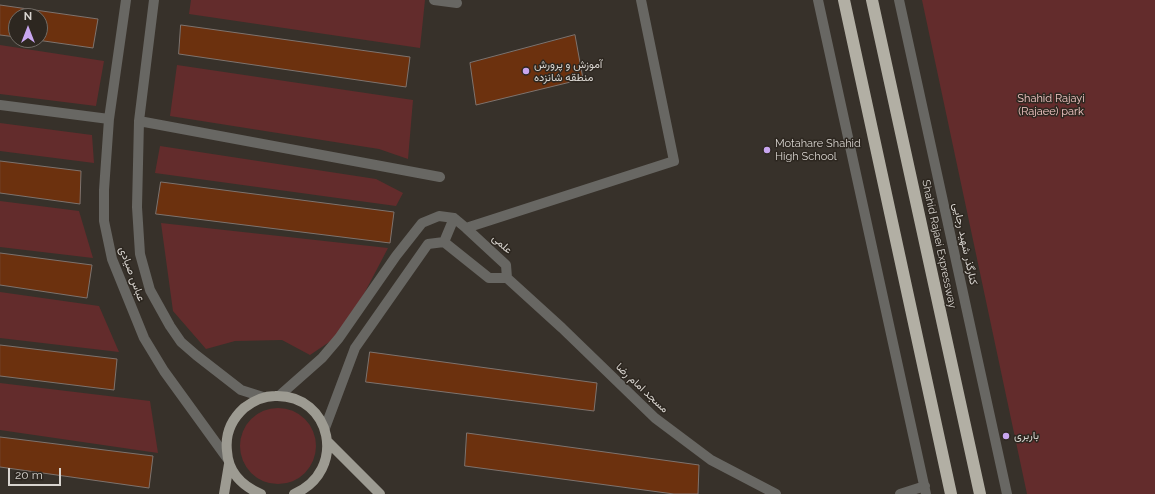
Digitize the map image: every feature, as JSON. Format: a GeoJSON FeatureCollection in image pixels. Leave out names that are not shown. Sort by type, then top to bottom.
{"type":"FeatureCollection","features":[{"type":"Feature","properties":{"kind":"highway"},"geometry":{"type":"LineString","coordinates":[[844,0],[951,494]]}},
{"type":"Feature","properties":{"kind":"highway","name":"Shahid Rajaei Expressway"},"geometry":{"type":"LineString","coordinates":[[872,0],[980,494]]}},
{"type":"Feature","properties":{"kind":"main road"},"geometry":{"type":"LineString","coordinates":[[224,494],[228,461],[226,442],[230,427],[238,414],[249,404],[263,397],[279,396],[291,397],[302,402],[311,409],[325,428],[328,442],[326,461],[317,478],[310,485],[294,494]]}},
{"type":"Feature","properties":{"kind":"main road"},"geometry":{"type":"LineString","coordinates":[[328,442],[380,494]]}},
{"type":"Feature","properties":{"kind":"main road"},"geometry":{"type":"LineString","coordinates":[[228,461],[238,479],[250,489],[261,494]]}},
{"type":"Feature","properties":{"kind":"street","name":"عباس صیادی"},"geometry":{"type":"LineString","coordinates":[[126,0],[109,119],[104,190],[104,221],[112,259],[144,338],[164,371],[228,461]]}},
{"type":"Feature","properties":{"kind":"street","name":"عباس صیادی"},"geometry":{"type":"LineString","coordinates":[[154,0],[139,120],[137,207],[140,254],[150,290],[170,326],[181,342],[241,390],[263,397]]}},
{"type":"Feature","properties":{"kind":"street"},"geometry":{"type":"LineString","coordinates":[[434,0],[457,3]]}},
{"type":"Feature","properties":{"kind":"street"},"geometry":{"type":"LineString","coordinates":[[466,228],[674,161],[642,0]]}},
{"type":"Feature","properties":{"kind":"street"},"geometry":{"type":"LineString","coordinates":[[818,0],[925,490],[900,494]]}},
{"type":"Feature","properties":{"kind":"street","name":"کنارگذر شهید رجایی"},"geometry":{"type":"LineString","coordinates":[[899,0],[1007,494]]}},
{"type":"Feature","properties":{"kind":"street"},"geometry":{"type":"LineString","coordinates":[[0,105],[109,119]]}},
{"type":"Feature","properties":{"kind":"street"},"geometry":{"type":"LineString","coordinates":[[139,120],[440,177]]}},
{"type":"Feature","properties":{"kind":"street"},"geometry":{"type":"LineString","coordinates":[[279,396],[322,358],[339,338],[396,256],[422,223],[439,216],[454,218],[444,242]]}},
{"type":"Feature","properties":{"kind":"street","name":"علمی"},"geometry":{"type":"LineString","coordinates":[[454,218],[506,265],[507,278]]}},
{"type":"Feature","properties":{"kind":"street"},"geometry":{"type":"LineString","coordinates":[[325,428],[356,348],[428,244],[444,242],[489,278],[507,278]]}},
{"type":"Feature","properties":{"kind":"street","name":"مسجد امام رضا"},"geometry":{"type":"LineString","coordinates":[[507,278],[562,328],[655,418],[711,460],[776,494]]}},
{"type":"Feature","properties":{"kind":"green space"},"geometry":{"type":"Polygon","coordinates":[[[191,0],[425,0],[420,48],[189,14],[191,0]]]}},
{"type":"Feature","properties":{"kind":"green space","name":"Shahid Rajayi (Rajaee) park"},"geometry":{"type":"Polygon","coordinates":[[[922,0],[1155,0],[1155,494],[1027,494],[922,0]]]}},
{"type":"Feature","properties":{"kind":"green space"},"geometry":{"type":"Polygon","coordinates":[[[0,45],[8,46],[8,48],[20,48],[104,61],[96,106],[0,94],[0,45]]]}},
{"type":"Feature","properties":{"kind":"green space"},"geometry":{"type":"Polygon","coordinates":[[[177,65],[413,100],[408,159],[379,149],[170,116],[177,65]]]}},
{"type":"Feature","properties":{"kind":"green space"},"geometry":{"type":"Polygon","coordinates":[[[0,123],[92,135],[94,163],[0,151],[0,123]]]}},
{"type":"Feature","properties":{"kind":"green space"},"geometry":{"type":"Polygon","coordinates":[[[160,146],[376,179],[403,193],[396,206],[155,173],[160,146]]]}},
{"type":"Feature","properties":{"kind":"green space"},"geometry":{"type":"Polygon","coordinates":[[[0,201],[79,211],[93,258],[0,247],[0,201]]]}},
{"type":"Feature","properties":{"kind":"green space"},"geometry":{"type":"Polygon","coordinates":[[[161,223],[388,248],[344,332],[310,355],[282,340],[235,341],[206,349],[173,311],[161,223]]]}},
{"type":"Feature","properties":{"kind":"green space"},"geometry":{"type":"Polygon","coordinates":[[[0,292],[99,306],[119,352],[0,338],[0,292]]]}},
{"type":"Feature","properties":{"kind":"green space"},"geometry":{"type":"Polygon","coordinates":[[[0,383],[150,401],[158,453],[0,430],[0,383]]]}},
{"type":"Feature","properties":{"kind":"green space"},"geometry":{"type":"Polygon","coordinates":[[[271,408],[285,408],[299,414],[310,425],[316,439],[316,453],[313,461],[305,473],[299,478],[285,484],[271,484],[257,478],[246,467],[240,453],[240,439],[246,425],[257,414],[271,408]]]}},
{"type":"Feature","properties":{"kind":"building"},"geometry":{"type":"Polygon","coordinates":[[[0,5],[21,8],[8,8],[8,36],[0,35],[0,5]]]}},
{"type":"Feature","properties":{"kind":"building"},"geometry":{"type":"Polygon","coordinates":[[[48,12],[98,19],[93,48],[48,42],[48,12]]]}},
{"type":"Feature","properties":{"kind":"building"},"geometry":{"type":"Polygon","coordinates":[[[181,25],[410,57],[406,87],[179,54],[181,25]]]}},
{"type":"Feature","properties":{"kind":"building","name":"آموزش و پرورش منطقه شانزده"},"geometry":{"type":"Polygon","coordinates":[[[575,35],[583,79],[476,105],[470,63],[575,35]]]}},
{"type":"Feature","properties":{"kind":"building"},"geometry":{"type":"Polygon","coordinates":[[[0,161],[81,171],[80,204],[0,193],[0,161]]]}},
{"type":"Feature","properties":{"kind":"building"},"geometry":{"type":"Polygon","coordinates":[[[161,182],[394,212],[390,243],[156,214],[161,182]]]}},
{"type":"Feature","properties":{"kind":"building"},"geometry":{"type":"Polygon","coordinates":[[[0,253],[92,265],[87,298],[0,285],[0,253]]]}},
{"type":"Feature","properties":{"kind":"building"},"geometry":{"type":"Polygon","coordinates":[[[0,345],[117,359],[114,390],[0,376],[0,345]]]}},
{"type":"Feature","properties":{"kind":"building"},"geometry":{"type":"Polygon","coordinates":[[[370,352],[597,383],[594,411],[366,382],[370,352]]]}},
{"type":"Feature","properties":{"kind":"building"},"geometry":{"type":"Polygon","coordinates":[[[467,433],[699,465],[698,494],[674,494],[465,466],[467,433]]]}},
{"type":"Feature","properties":{"kind":"building"},"geometry":{"type":"Polygon","coordinates":[[[0,437],[153,456],[149,488],[0,467],[0,437]]]}},
{"type":"Feature","properties":{"kind":"place","name":"آموزش و پرورش منطقه شانزده"},"geometry":{"type":"Point","coordinates":[526,71]}},
{"type":"Feature","properties":{"kind":"place","name":"Motahare Shahid High School"},"geometry":{"type":"Point","coordinates":[767,150]}},
{"type":"Feature","properties":{"kind":"place","name":"باربری"},"geometry":{"type":"Point","coordinates":[1006,436]}}]}
